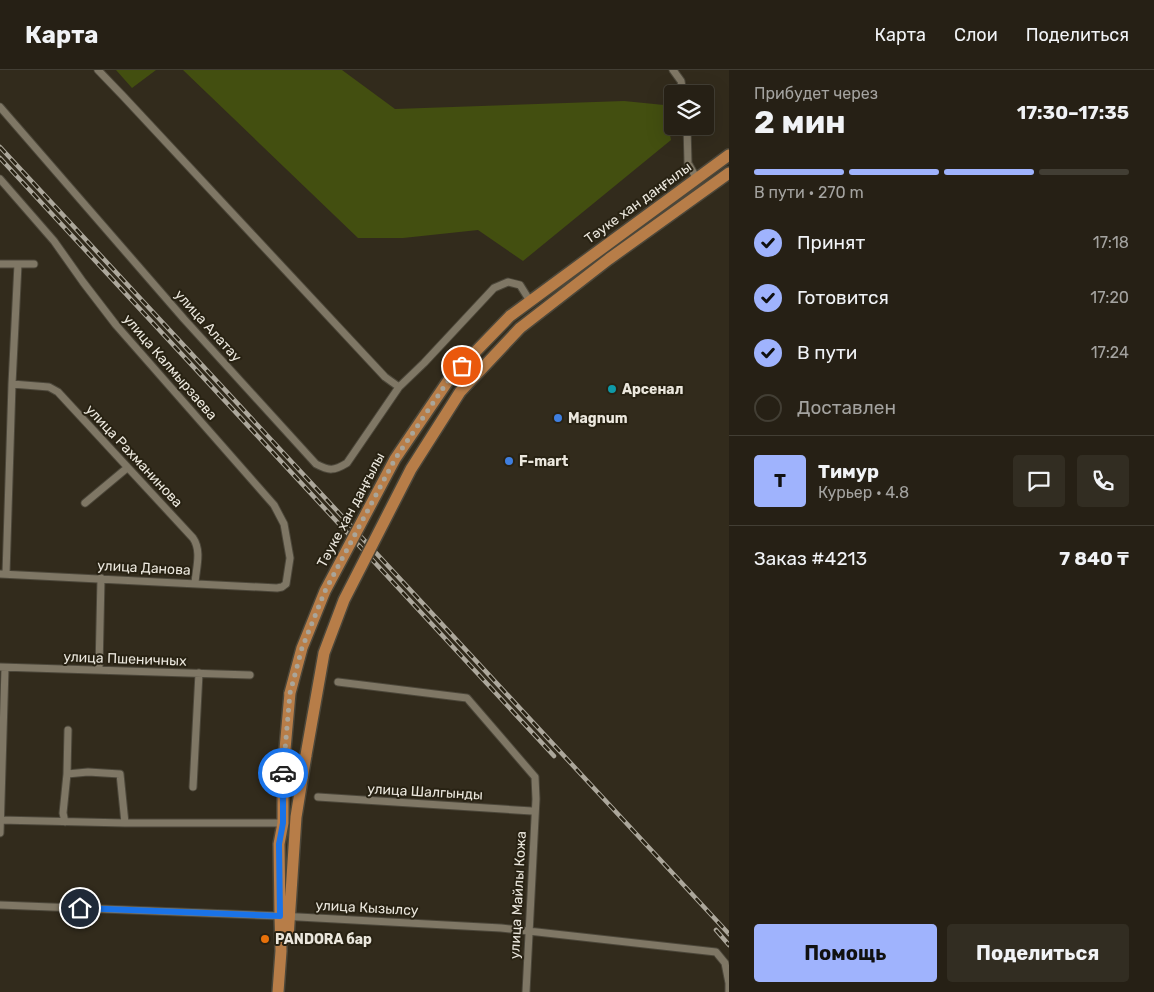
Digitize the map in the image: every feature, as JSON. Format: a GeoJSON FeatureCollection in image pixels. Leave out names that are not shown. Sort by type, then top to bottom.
{"type":"FeatureCollection","features":[{"type":"Feature","properties":{"kind":"main road","name":"Тәуке хан даңғылы"},"geometry":{"type":"LineString","coordinates":[[286,992],[286,914],[279,844],[283,823],[283,772],[290,693],[302,648],[325,591],[395,459],[450,378],[510,316],[729,155]]}},
{"type":"Feature","properties":{"kind":"main road"},"geometry":{"type":"LineString","coordinates":[[715,166],[726,175]]}},
{"type":"Feature","properties":{"kind":"main road","name":"Тәуке хан даңғылы"},"geometry":{"type":"LineString","coordinates":[[278,992],[296,817],[324,653],[344,600],[411,469],[460,392],[520,328],[588,275],[726,175]]}},
{"type":"Feature","properties":{"kind":"street"},"geometry":{"type":"LineString","coordinates":[[98,70],[385,377],[399,387]]}},
{"type":"Feature","properties":{"kind":"street"},"geometry":{"type":"LineString","coordinates":[[673,70],[682,85]]}},
{"type":"Feature","properties":{"kind":"street","name":"улица Алатау"},"geometry":{"type":"LineString","coordinates":[[0,107],[184,319],[316,464],[325,469],[337,470],[347,463],[399,387],[494,288],[508,282],[520,285],[530,301]]}},
{"type":"Feature","properties":{"kind":"street"},"geometry":{"type":"LineString","coordinates":[[687,135],[688,163],[697,178]]}},
{"type":"Feature","properties":{"kind":"street","name":"улица Калмырзаева"},"geometry":{"type":"LineString","coordinates":[[0,179],[54,240],[116,325],[274,505],[284,524],[290,558],[286,584]]}},
{"type":"Feature","properties":{"kind":"street"},"geometry":{"type":"LineString","coordinates":[[0,264],[34,264]]}},
{"type":"Feature","properties":{"kind":"street"},"geometry":{"type":"LineString","coordinates":[[3,574],[18,264]]}},
{"type":"Feature","properties":{"kind":"street","name":"улица Рахманинова"},"geometry":{"type":"LineString","coordinates":[[12,384],[49,387],[58,392],[193,538],[197,544],[198,552],[195,583]]}},
{"type":"Feature","properties":{"kind":"street"},"geometry":{"type":"LineString","coordinates":[[86,503],[127,468]]}},
{"type":"Feature","properties":{"kind":"street","name":"улица Данова"},"geometry":{"type":"LineString","coordinates":[[3,574],[277,588],[286,584]]}},
{"type":"Feature","properties":{"kind":"street"},"geometry":{"type":"LineString","coordinates":[[98,670],[102,578]]}},
{"type":"Feature","properties":{"kind":"street"},"geometry":{"type":"LineString","coordinates":[[0,832],[2,667]]}},
{"type":"Feature","properties":{"kind":"street","name":"улица Пшеничных"},"geometry":{"type":"LineString","coordinates":[[2,667],[250,675]]}},
{"type":"Feature","properties":{"kind":"street"},"geometry":{"type":"LineString","coordinates":[[193,787],[199,673]]}},
{"type":"Feature","properties":{"kind":"street","name":"улица Майлы Кожа"},"geometry":{"type":"LineString","coordinates":[[338,682],[467,698],[535,777],[536,799],[526,992]]}},
{"type":"Feature","properties":{"kind":"street"},"geometry":{"type":"LineString","coordinates":[[64,822],[68,730]]}},
{"type":"Feature","properties":{"kind":"street"},"geometry":{"type":"LineString","coordinates":[[67,774],[88,772],[120,774],[126,823]]}},
{"type":"Feature","properties":{"kind":"street","name":"улица Шалгынды"},"geometry":{"type":"LineString","coordinates":[[318,798],[532,811]]}},
{"type":"Feature","properties":{"kind":"street"},"geometry":{"type":"LineString","coordinates":[[0,820],[126,823],[283,823]]}},
{"type":"Feature","properties":{"kind":"street","name":"улица Кызылсу"},"geometry":{"type":"LineString","coordinates":[[0,905],[286,914],[501,928],[678,946],[716,952],[725,963],[729,992]]}},
{"type":"Feature","properties":{"kind":"green space"},"geometry":{"type":"Polygon","coordinates":[[[116,70],[156,70],[132,88],[116,70]]]}},
{"type":"Feature","properties":{"kind":"green space"},"geometry":{"type":"Polygon","coordinates":[[[183,70],[342,70],[395,109],[624,101],[664,105],[664,135],[670,135],[671,140],[523,261],[478,230],[403,238],[358,238],[183,70]]]}},
{"type":"Feature","properties":{"kind":"railway"},"geometry":{"type":"LineString","coordinates":[[0,147],[729,934]]}},
{"type":"Feature","properties":{"kind":"railway"},"geometry":{"type":"LineString","coordinates":[[0,158],[554,756]]}},
{"type":"Feature","properties":{"kind":"railway"},"geometry":{"type":"LineString","coordinates":[[716,930],[729,945]]}},
{"type":"Feature","properties":{"kind":"way so far"},"geometry":{"type":"LineString","coordinates":[[283,773],[290,693],[302,648],[325,591],[395,459],[450,378],[462,366]]}},
{"type":"Feature","properties":{"kind":"place","name":"Арсенал"},"geometry":{"type":"Point","coordinates":[612,389]}},
{"type":"Feature","properties":{"kind":"place","name":"Magnum"},"geometry":{"type":"Point","coordinates":[558,418]}},
{"type":"Feature","properties":{"kind":"place","name":"F-mart"},"geometry":{"type":"Point","coordinates":[509,461]}},
{"type":"Feature","properties":{"kind":"place","name":"PANDORA бар"},"geometry":{"type":"Point","coordinates":[265,939]}},
{"type":"Feature","properties":{"kind":"route"},"geometry":{"type":"LineString","coordinates":[[80,908],[280,916],[279,844],[283,823],[283,773]]}}]}
